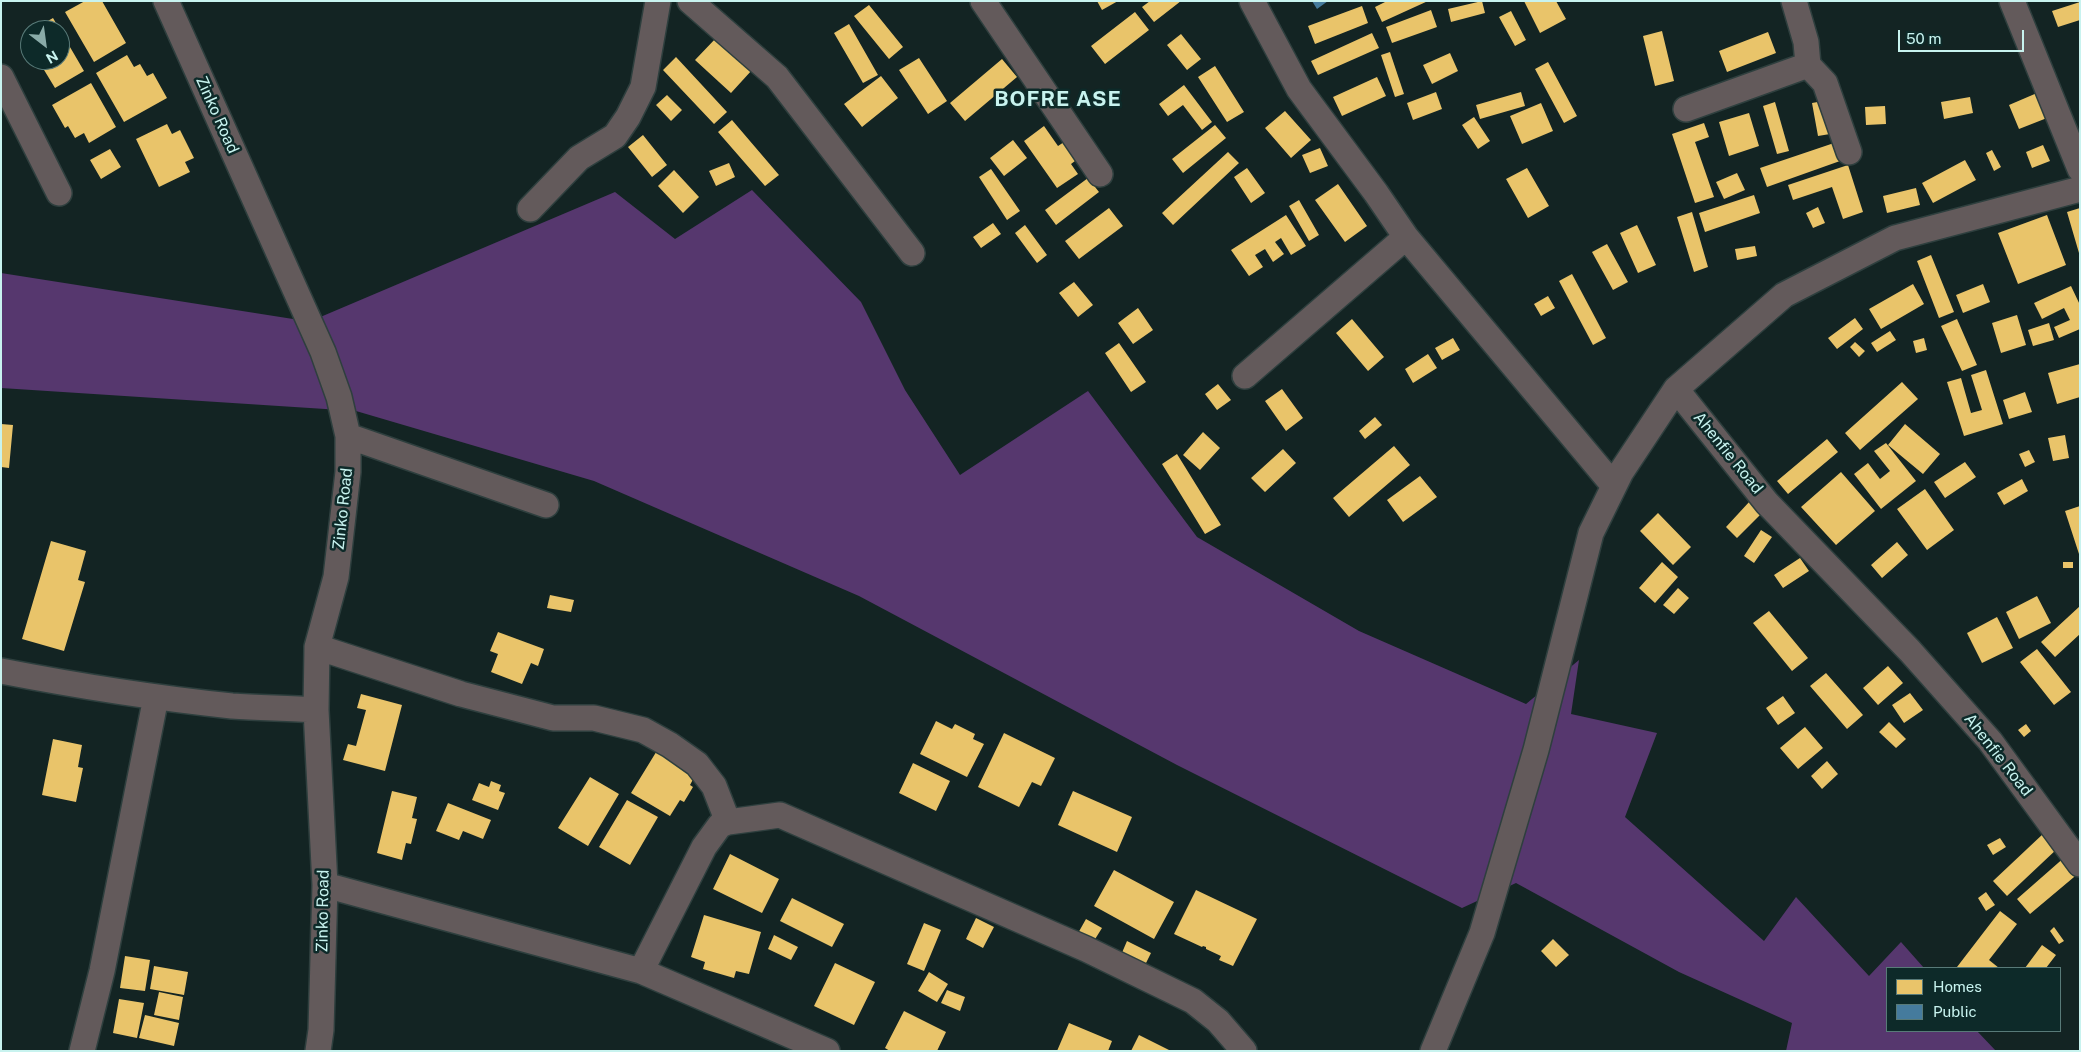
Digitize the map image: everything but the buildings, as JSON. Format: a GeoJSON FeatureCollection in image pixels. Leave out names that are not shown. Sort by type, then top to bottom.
{"type":"FeatureCollection","features":[{"type":"Feature","properties":{"kind":"street","name":"Zinko Road"},"geometry":{"type":"LineString","coordinates":[[166,1],[323,352],[339,397],[348,436],[348,472],[336,577],[317,647],[316,710],[325,885],[321,1030],[318,1051]]}},
{"type":"Feature","properties":{"kind":"street"},"geometry":{"type":"LineString","coordinates":[[530,209],[579,158],[615,136],[628,117],[643,87],[658,1]]}},
{"type":"Feature","properties":{"kind":"street"},"geometry":{"type":"LineString","coordinates":[[690,1],[777,78],[912,253]]}},
{"type":"Feature","properties":{"kind":"street"},"geometry":{"type":"LineString","coordinates":[[983,1],[1100,174]]}},
{"type":"Feature","properties":{"kind":"street"},"geometry":{"type":"LineString","coordinates":[[1252,1],[1299,90],[1376,193],[1406,237],[1614,486]]}},
{"type":"Feature","properties":{"kind":"street"},"geometry":{"type":"LineString","coordinates":[[1794,1],[1806,42],[1808,65],[1825,83],[1848,152]]}},
{"type":"Feature","properties":{"kind":"street"},"geometry":{"type":"LineString","coordinates":[[2021,4],[2080,169]]}},
{"type":"Feature","properties":{"kind":"street"},"geometry":{"type":"LineString","coordinates":[[1686,109],[1808,65]]}},
{"type":"Feature","properties":{"kind":"street"},"geometry":{"type":"LineString","coordinates":[[1,77],[59,193]]}},
{"type":"Feature","properties":{"kind":"street"},"geometry":{"type":"LineString","coordinates":[[1433,1051],[1482,933],[1536,750],[1591,533],[1621,472],[1676,388],[1784,296],[1895,238],[2080,189]]}},
{"type":"Feature","properties":{"kind":"street"},"geometry":{"type":"LineString","coordinates":[[1245,376],[1406,237]]}},
{"type":"Feature","properties":{"kind":"street","name":"Ahenfie Road"},"geometry":{"type":"LineString","coordinates":[[1676,388],[1767,503],[1910,651],[1990,741],[2080,864]]}},
{"type":"Feature","properties":{"kind":"street"},"geometry":{"type":"LineString","coordinates":[[348,436],[546,505]]}},
{"type":"Feature","properties":{"kind":"street"},"geometry":{"type":"LineString","coordinates":[[317,647],[461,694],[553,718],[594,718],[644,730],[670,745],[696,764],[714,786],[728,822]]}},
{"type":"Feature","properties":{"kind":"street"},"geometry":{"type":"LineString","coordinates":[[1,671],[71,685],[156,697],[234,706],[316,710]]}},
{"type":"Feature","properties":{"kind":"street"},"geometry":{"type":"LineString","coordinates":[[82,1051],[102,971],[156,697]]}},
{"type":"Feature","properties":{"kind":"street"},"geometry":{"type":"LineString","coordinates":[[641,971],[704,847],[720,826],[728,822],[780,815],[1086,949],[1193,1002],[1218,1020],[1243,1051]]}},
{"type":"Feature","properties":{"kind":"street"},"geometry":{"type":"LineString","coordinates":[[325,885],[641,971],[827,1051]]}},
{"type":"Feature","properties":{"kind":"shaded area"},"geometry":{"type":"Polygon","coordinates":[[[752,190],[861,302],[905,390],[960,475],[1088,391],[1197,537],[1359,631],[1526,704],[1579,660],[1571,714],[1657,733],[1625,817],[1764,941],[1796,897],[1869,976],[1901,942],[1923,967],[1886,967],[1886,1032],[1978,1032],[1996,1051],[1786,1051],[1792,1023],[1679,972],[1516,883],[1462,908],[1177,765],[859,596],[594,481],[356,411],[1,388],[1,273],[293,319],[318,318],[615,192],[675,239],[752,190]]]}},
{"type":"Feature","properties":{"kind":"district","name":"BOFRE ASE"},"geometry":{"type":"Point","coordinates":[1058,100]}}]}
